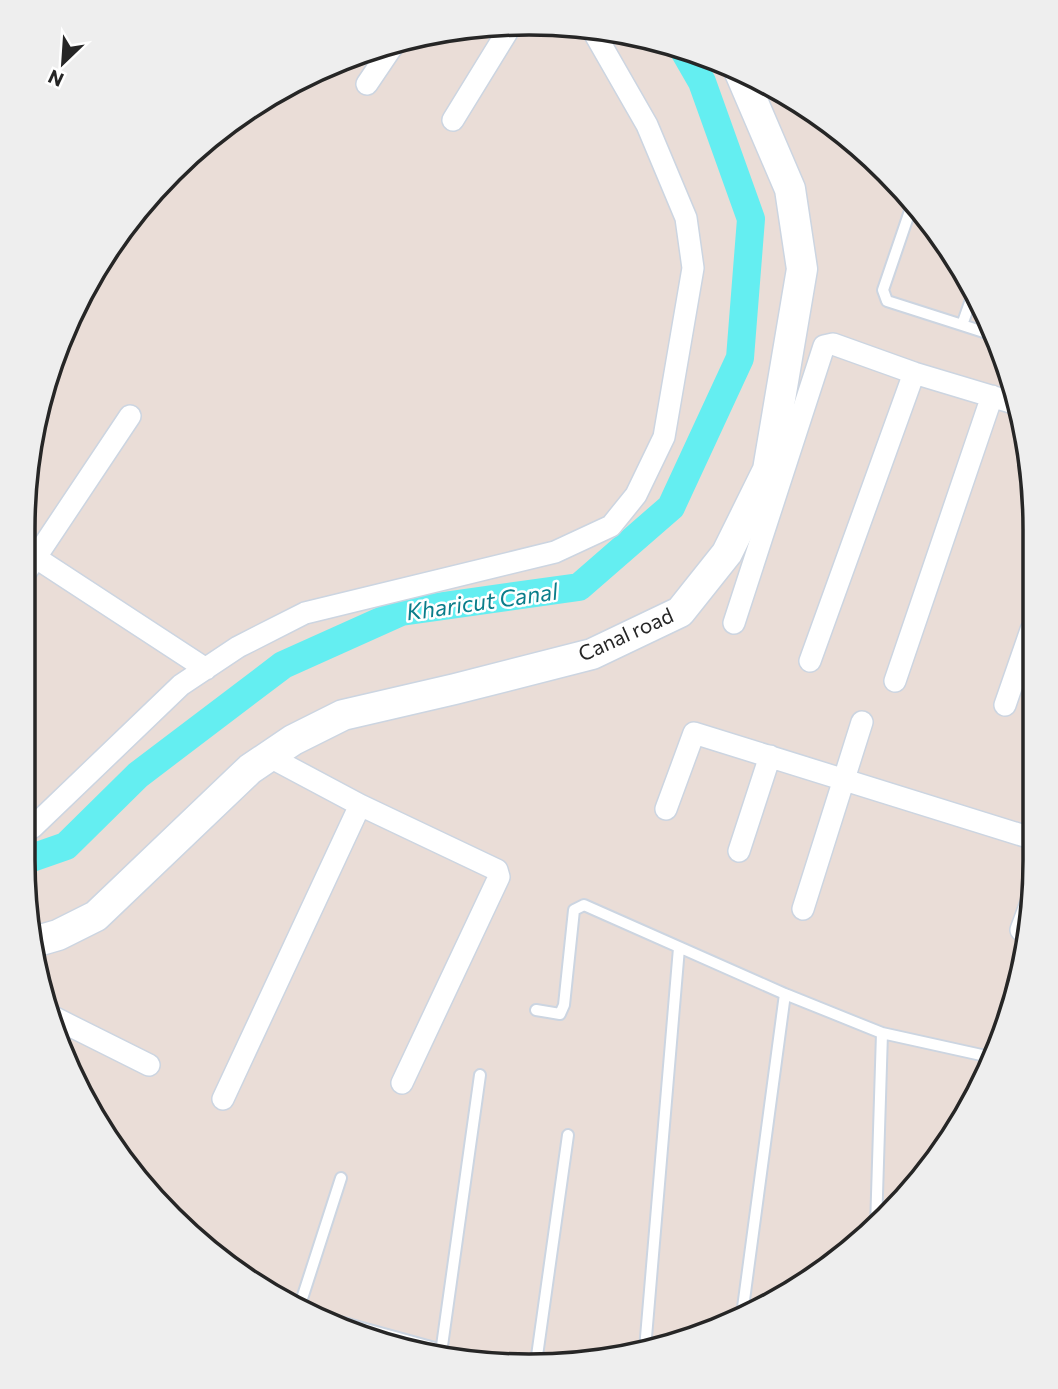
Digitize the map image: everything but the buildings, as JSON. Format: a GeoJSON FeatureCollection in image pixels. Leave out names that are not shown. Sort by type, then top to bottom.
{"type":"FeatureCollection","features":[{"type":"Feature","properties":{"kind":"street"},"geometry":{"type":"LineString","coordinates":[[453,120],[505,36]]}},
{"type":"Feature","properties":{"kind":"street"},"geometry":{"type":"LineString","coordinates":[[35,825],[181,685],[238,647],[305,613],[555,552],[611,526],[636,495],[664,437],[693,268],[686,218],[652,137],[598,40]]}},
{"type":"Feature","properties":{"kind":"street"},"geometry":{"type":"LineString","coordinates":[[367,84],[386,56]]}},
{"type":"Feature","properties":{"kind":"street","name":"Canal road"},"geometry":{"type":"LineString","coordinates":[[42,940],[58,936],[96,916],[250,769],[293,740],[343,715],[456,690],[592,654],[680,612],[727,553],[768,470],[803,269],[790,189],[746,85]]}},
{"type":"Feature","properties":{"kind":"street"},"geometry":{"type":"LineString","coordinates":[[734,623],[824,346],[833,344],[914,373],[1006,400]]}},
{"type":"Feature","properties":{"kind":"street"},"geometry":{"type":"LineString","coordinates":[[810,661],[914,373]]}},
{"type":"Feature","properties":{"kind":"street"},"geometry":{"type":"LineString","coordinates":[[895,681],[992,396]]}},
{"type":"Feature","properties":{"kind":"street"},"geometry":{"type":"LineString","coordinates":[[35,550],[130,416]]}},
{"type":"Feature","properties":{"kind":"street"},"geometry":{"type":"LineString","coordinates":[[35,566],[206,669]]}},
{"type":"Feature","properties":{"kind":"street"},"geometry":{"type":"LineString","coordinates":[[1006,705],[1023,654]]}},
{"type":"Feature","properties":{"kind":"street"},"geometry":{"type":"LineString","coordinates":[[803,909],[862,722]]}},
{"type":"Feature","properties":{"kind":"street"},"geometry":{"type":"LineString","coordinates":[[666,809],[694,733],[1023,836]]}},
{"type":"Feature","properties":{"kind":"street"},"geometry":{"type":"LineString","coordinates":[[268,757],[360,805],[496,870],[499,877],[402,1083]]}},
{"type":"Feature","properties":{"kind":"street"},"geometry":{"type":"LineString","coordinates":[[739,851],[770,757]]}},
{"type":"Feature","properties":{"kind":"street"},"geometry":{"type":"LineString","coordinates":[[223,1099],[360,805]]}},
{"type":"Feature","properties":{"kind":"street"},"geometry":{"type":"LineString","coordinates":[[62,1023],[149,1065]]}},
{"type":"Feature","properties":{"kind":"lane"},"geometry":{"type":"LineString","coordinates":[[909,214],[883,290],[887,302],[981,331]]}},
{"type":"Feature","properties":{"kind":"lane"},"geometry":{"type":"LineString","coordinates":[[962,325],[969,305]]}},
{"type":"Feature","properties":{"kind":"lane"},"geometry":{"type":"LineString","coordinates":[[536,1010],[560,1014],[564,1005],[574,910],[584,905],[785,994],[882,1033],[982,1056]]}},
{"type":"Feature","properties":{"kind":"lane"},"geometry":{"type":"LineString","coordinates":[[646,1340],[679,948]]}},
{"type":"Feature","properties":{"kind":"lane"},"geometry":{"type":"LineString","coordinates":[[743,1305],[785,994]]}},
{"type":"Feature","properties":{"kind":"lane"},"geometry":{"type":"LineString","coordinates":[[877,1210],[882,1033]]}},
{"type":"Feature","properties":{"kind":"lane"},"geometry":{"type":"LineString","coordinates":[[442,1346],[480,1075]]}},
{"type":"Feature","properties":{"kind":"lane"},"geometry":{"type":"LineString","coordinates":[[537,1354],[568,1135]]}},
{"type":"Feature","properties":{"kind":"lane"},"geometry":{"type":"LineString","coordinates":[[302,1298],[341,1178]]}},
{"type":"Feature","properties":{"kind":"waterway","name":"Kharicut Canal"},"geometry":{"type":"LineString","coordinates":[[35,857],[66,846],[138,775],[283,665],[401,612],[579,587],[671,507],[740,358],[751,219],[702,82],[690,62]]}}]}
